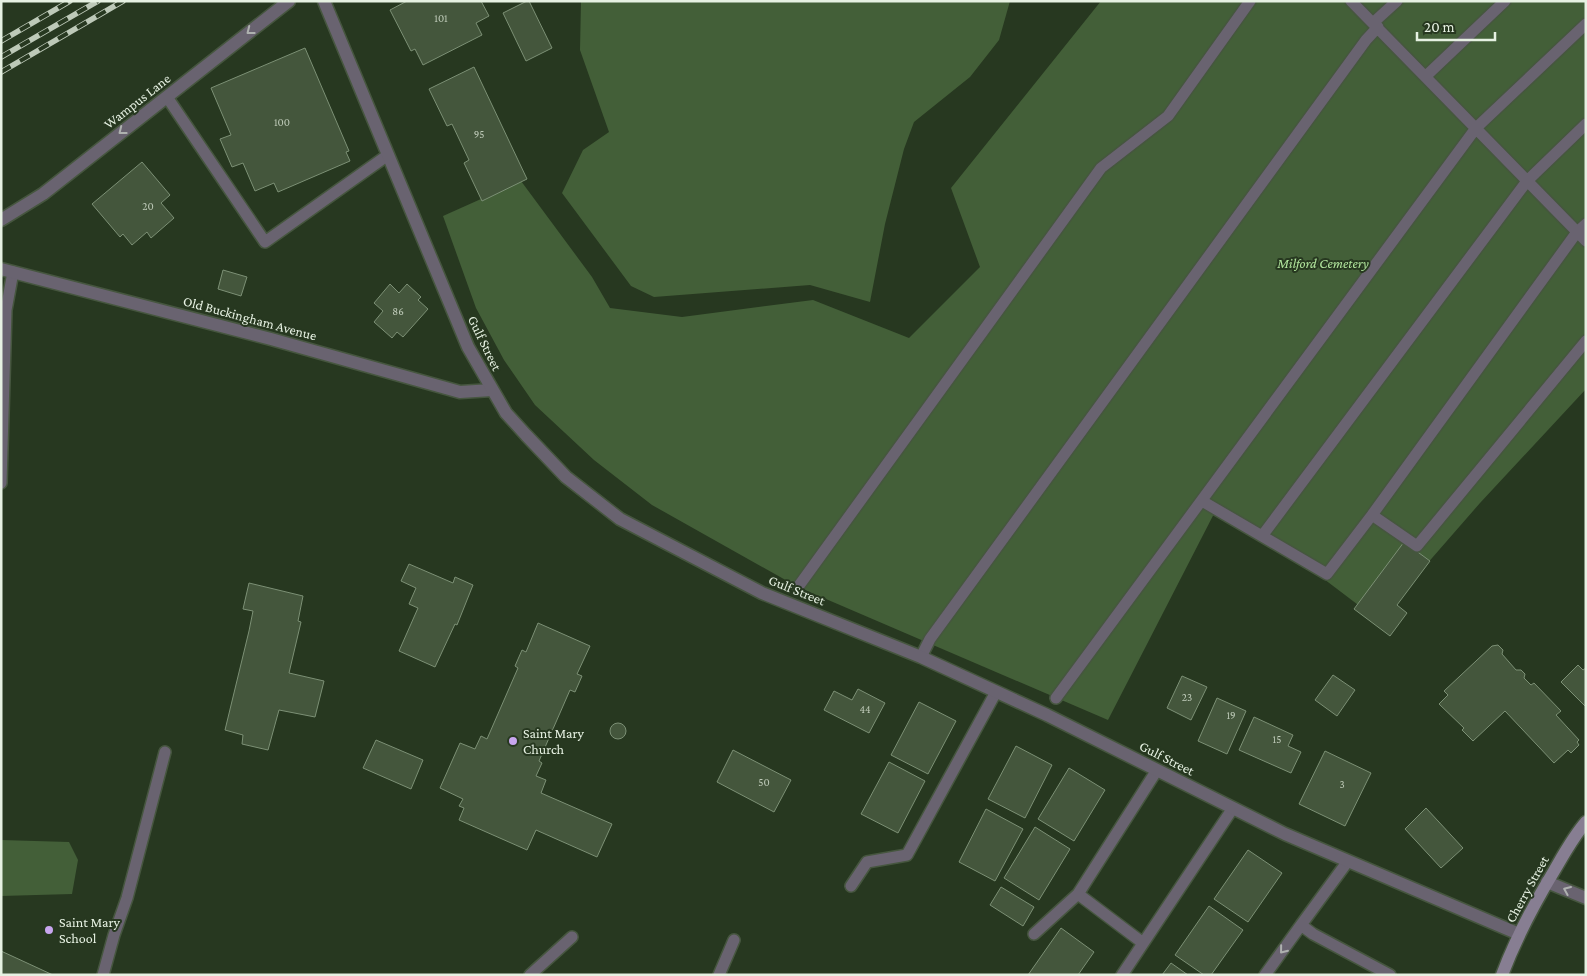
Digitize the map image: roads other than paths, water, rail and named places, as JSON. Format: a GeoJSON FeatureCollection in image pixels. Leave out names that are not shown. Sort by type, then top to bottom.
{"type":"FeatureCollection","features":[{"type":"Feature","properties":{"kind":"main road","name":"Cherry Street"},"geometry":{"type":"LineString","coordinates":[[1502,975],[1519,934],[1575,835],[1586,822]]}},
{"type":"Feature","properties":{"kind":"street","name":"Wampus Lane"},"geometry":{"type":"LineString","coordinates":[[1,220],[43,194],[289,1]]}},
{"type":"Feature","properties":{"kind":"street","name":"Gulf Street"},"geometry":{"type":"LineString","coordinates":[[324,1],[468,347],[506,413],[566,477],[620,519],[755,589],[921,657],[1157,770],[1285,834],[1519,934]]}},
{"type":"Feature","properties":{"kind":"street","name":"Old Buckingham Avenue"},"geometry":{"type":"LineString","coordinates":[[7,270],[271,339],[460,392],[492,390]]}},
{"type":"Feature","properties":{"kind":"street"},"geometry":{"type":"LineString","coordinates":[[1548,882],[1586,898]]}},
{"type":"Feature","properties":{"kind":"lane"},"geometry":{"type":"LineString","coordinates":[[798,587],[1102,168],[1168,116],[1250,1]]}},
{"type":"Feature","properties":{"kind":"lane"},"geometry":{"type":"LineString","coordinates":[[1351,1],[1376,24],[1586,241]]}},
{"type":"Feature","properties":{"kind":"lane"},"geometry":{"type":"LineString","coordinates":[[921,657],[936,631],[1349,64],[1389,1]]}},
{"type":"Feature","properties":{"kind":"lane"},"geometry":{"type":"LineString","coordinates":[[1376,24],[1397,1]]}},
{"type":"Feature","properties":{"kind":"lane"},"geometry":{"type":"LineString","coordinates":[[1426,76],[1505,1]]}},
{"type":"Feature","properties":{"kind":"lane"},"geometry":{"type":"LineString","coordinates":[[1056,698],[1476,128],[1586,24]]}},
{"type":"Feature","properties":{"kind":"lane"},"geometry":{"type":"LineString","coordinates":[[167,96],[265,242],[388,155]]}},
{"type":"Feature","properties":{"kind":"lane"},"geometry":{"type":"LineString","coordinates":[[1262,536],[1527,181],[1586,124]]}},
{"type":"Feature","properties":{"kind":"lane"},"geometry":{"type":"LineString","coordinates":[[1202,501],[1327,574],[1372,515],[1577,232],[1586,224]]}},
{"type":"Feature","properties":{"kind":"lane"},"geometry":{"type":"LineString","coordinates":[[1,483],[7,270]]}},
{"type":"Feature","properties":{"kind":"lane"},"geometry":{"type":"LineString","coordinates":[[1372,515],[1417,546],[1586,341]]}},
{"type":"Feature","properties":{"kind":"lane"},"geometry":{"type":"LineString","coordinates":[[851,886],[867,862],[907,855],[996,692]]}},
{"type":"Feature","properties":{"kind":"lane"},"geometry":{"type":"LineString","coordinates":[[104,975],[114,935],[127,898],[165,752]]}},
{"type":"Feature","properties":{"kind":"lane"},"geometry":{"type":"LineString","coordinates":[[1034,934],[1078,894],[1157,770]]}},
{"type":"Feature","properties":{"kind":"lane"},"geometry":{"type":"LineString","coordinates":[[1122,975],[1233,808]]}},
{"type":"Feature","properties":{"kind":"lane"},"geometry":{"type":"LineString","coordinates":[[1265,975],[1348,862]]}},
{"type":"Feature","properties":{"kind":"lane"},"geometry":{"type":"LineString","coordinates":[[1078,894],[1143,943]]}},
{"type":"Feature","properties":{"kind":"lane"},"geometry":{"type":"LineString","coordinates":[[1301,926],[1390,975]]}},
{"type":"Feature","properties":{"kind":"lane"},"geometry":{"type":"LineString","coordinates":[[530,975],[572,937]]}},
{"type":"Feature","properties":{"kind":"lane"},"geometry":{"type":"LineString","coordinates":[[719,975],[734,940]]}},
{"type":"Feature","properties":{"kind":"railway"},"geometry":{"type":"LineString","coordinates":[[1,41],[70,1]]}},
{"type":"Feature","properties":{"kind":"railway"},"geometry":{"type":"LineString","coordinates":[[1,57],[98,1]]}},
{"type":"Feature","properties":{"kind":"railway"},"geometry":{"type":"LineString","coordinates":[[1,72],[123,1]]}},
{"type":"Feature","properties":{"kind":"place","name":"Saint Mary Church"},"geometry":{"type":"Point","coordinates":[513,741]}},
{"type":"Feature","properties":{"kind":"place","name":"Saint Mary School"},"geometry":{"type":"Point","coordinates":[49,930]}},
{"type":"Feature","properties":{"kind":"park label","name":"Milford Cemetery"},"geometry":{"type":"Point","coordinates":[1323,263]}}]}
